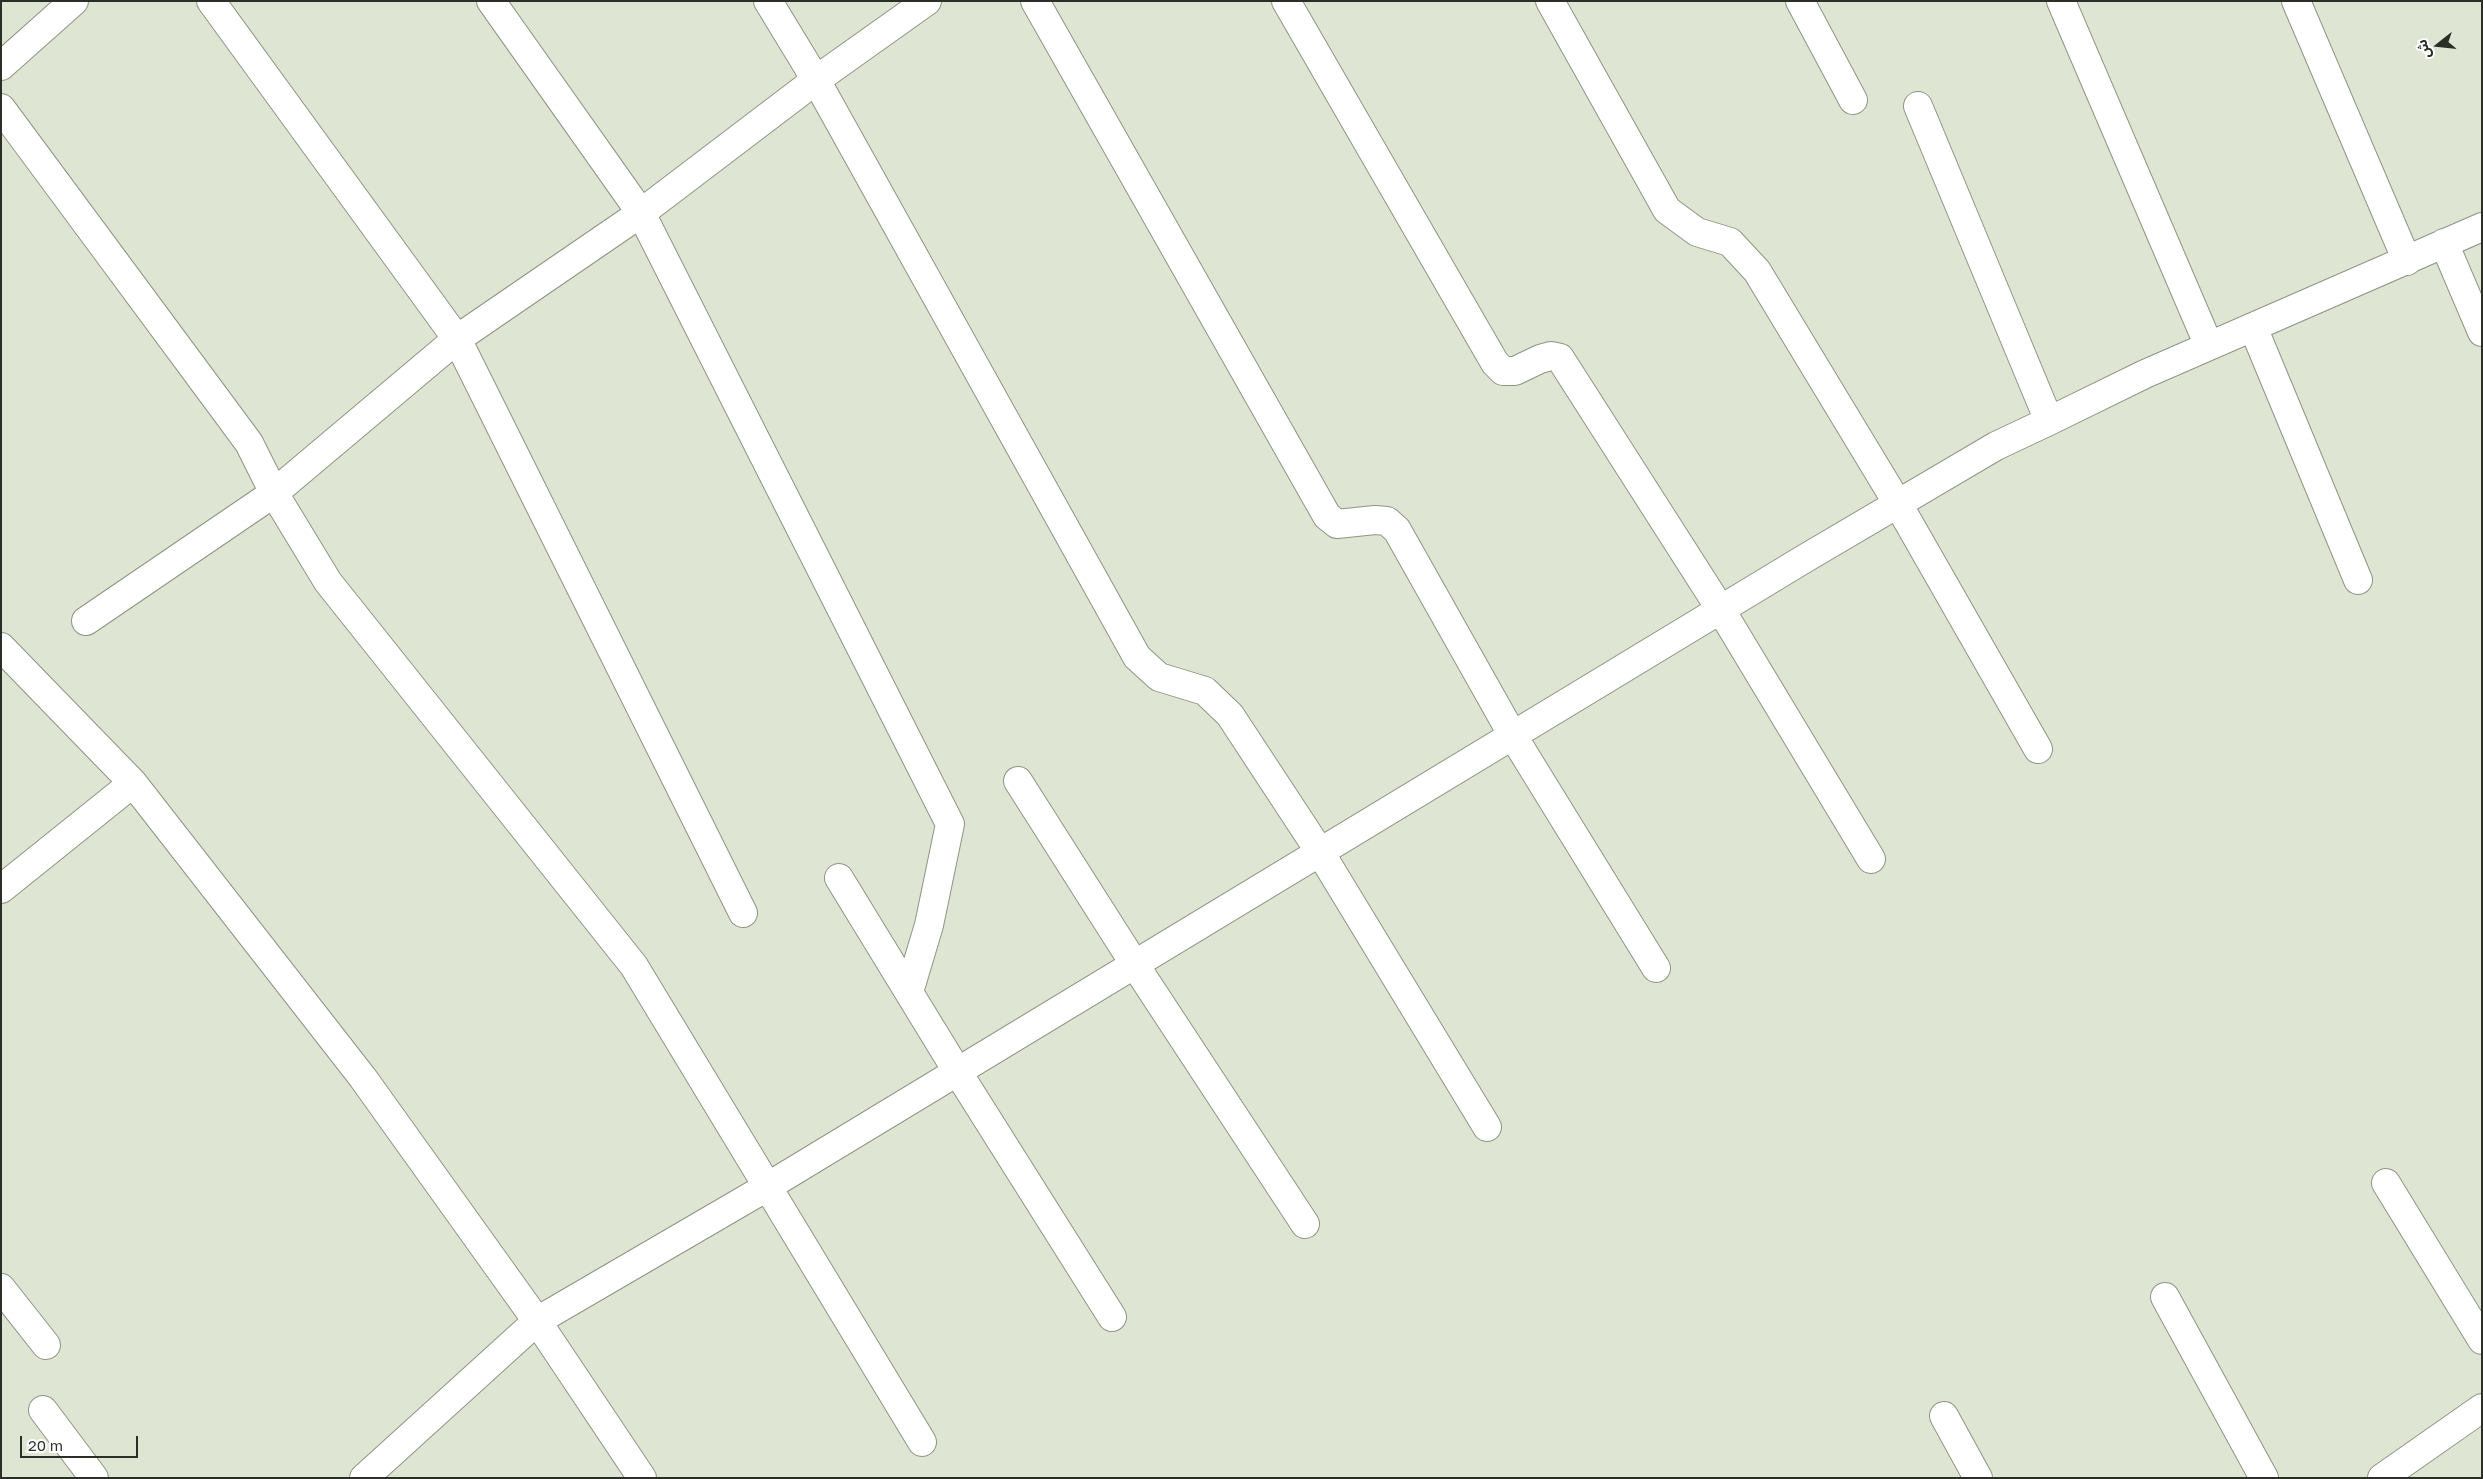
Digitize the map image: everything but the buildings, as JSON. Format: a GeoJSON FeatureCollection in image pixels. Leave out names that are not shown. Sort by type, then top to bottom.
{"type":"FeatureCollection","features":[{"type":"Feature","properties":{"kind":"street"},"geometry":{"type":"LineString","coordinates":[[1,66],[74,1]]}},
{"type":"Feature","properties":{"kind":"street"},"geometry":{"type":"LineString","coordinates":[[211,1],[457,339],[743,914]]}},
{"type":"Feature","properties":{"kind":"street"},"geometry":{"type":"LineString","coordinates":[[491,1],[641,213],[950,824],[929,925],[909,992]]}},
{"type":"Feature","properties":{"kind":"street"},"geometry":{"type":"LineString","coordinates":[[768,1],[816,80],[1137,657],[1159,678],[1205,691],[1230,715],[1320,852],[1487,1127]]}},
{"type":"Feature","properties":{"kind":"street"},"geometry":{"type":"LineString","coordinates":[[86,621],[274,493],[457,339],[641,213],[816,80],[927,1]]}},
{"type":"Feature","properties":{"kind":"street"},"geometry":{"type":"LineString","coordinates":[[1035,1],[1327,516],[1337,524],[1375,520],[1388,521],[1397,530],[1513,736],[1656,968]]}},
{"type":"Feature","properties":{"kind":"street"},"geometry":{"type":"LineString","coordinates":[[1286,1],[1495,363],[1503,371],[1515,371],[1540,359],[1551,356],[1560,358],[1721,610],[1871,859]]}},
{"type":"Feature","properties":{"kind":"street"},"geometry":{"type":"LineString","coordinates":[[1550,1],[1667,210],[1697,232],[1730,242],[1757,271],[1898,504],[2038,750]]}},
{"type":"Feature","properties":{"kind":"street"},"geometry":{"type":"LineString","coordinates":[[1800,1],[1853,100]]}},
{"type":"Feature","properties":{"kind":"street"},"geometry":{"type":"LineString","coordinates":[[2060,1],[2209,346]]}},
{"type":"Feature","properties":{"kind":"street"},"geometry":{"type":"LineString","coordinates":[[2296,1],[2407,261]]}},
{"type":"Feature","properties":{"kind":"street"},"geometry":{"type":"LineString","coordinates":[[1918,106],[2049,421]]}},
{"type":"Feature","properties":{"kind":"street"},"geometry":{"type":"LineString","coordinates":[[1,108],[249,443],[274,493],[328,582],[634,966],[922,1442]]}},
{"type":"Feature","properties":{"kind":"street"},"geometry":{"type":"LineString","coordinates":[[364,1478],[537,1321],[767,1187],[1721,610],[1996,446],[2145,374],[2482,227]]}},
{"type":"Feature","properties":{"kind":"street"},"geometry":{"type":"LineString","coordinates":[[2444,243],[2482,332]]}},
{"type":"Feature","properties":{"kind":"street"},"geometry":{"type":"LineString","coordinates":[[2253,327],[2358,580]]}},
{"type":"Feature","properties":{"kind":"street"},"geometry":{"type":"LineString","coordinates":[[1,647],[133,783],[363,1078],[537,1321],[642,1478]]}},
{"type":"Feature","properties":{"kind":"street"},"geometry":{"type":"LineString","coordinates":[[1018,781],[1135,965],[1305,1224]]}},
{"type":"Feature","properties":{"kind":"street"},"geometry":{"type":"LineString","coordinates":[[1,889],[133,783]]}},
{"type":"Feature","properties":{"kind":"street"},"geometry":{"type":"LineString","coordinates":[[839,878],[957,1071],[1112,1317]]}},
{"type":"Feature","properties":{"kind":"street"},"geometry":{"type":"LineString","coordinates":[[2386,1183],[2482,1340]]}},
{"type":"Feature","properties":{"kind":"street"},"geometry":{"type":"LineString","coordinates":[[1,1288],[46,1345]]}},
{"type":"Feature","properties":{"kind":"street"},"geometry":{"type":"LineString","coordinates":[[2165,1297],[2264,1478]]}},
{"type":"Feature","properties":{"kind":"street"},"geometry":{"type":"LineString","coordinates":[[2382,1478],[2482,1408]]}},
{"type":"Feature","properties":{"kind":"street"},"geometry":{"type":"LineString","coordinates":[[43,1410],[94,1478]]}},
{"type":"Feature","properties":{"kind":"street"},"geometry":{"type":"LineString","coordinates":[[1944,1416],[1978,1478]]}}]}
